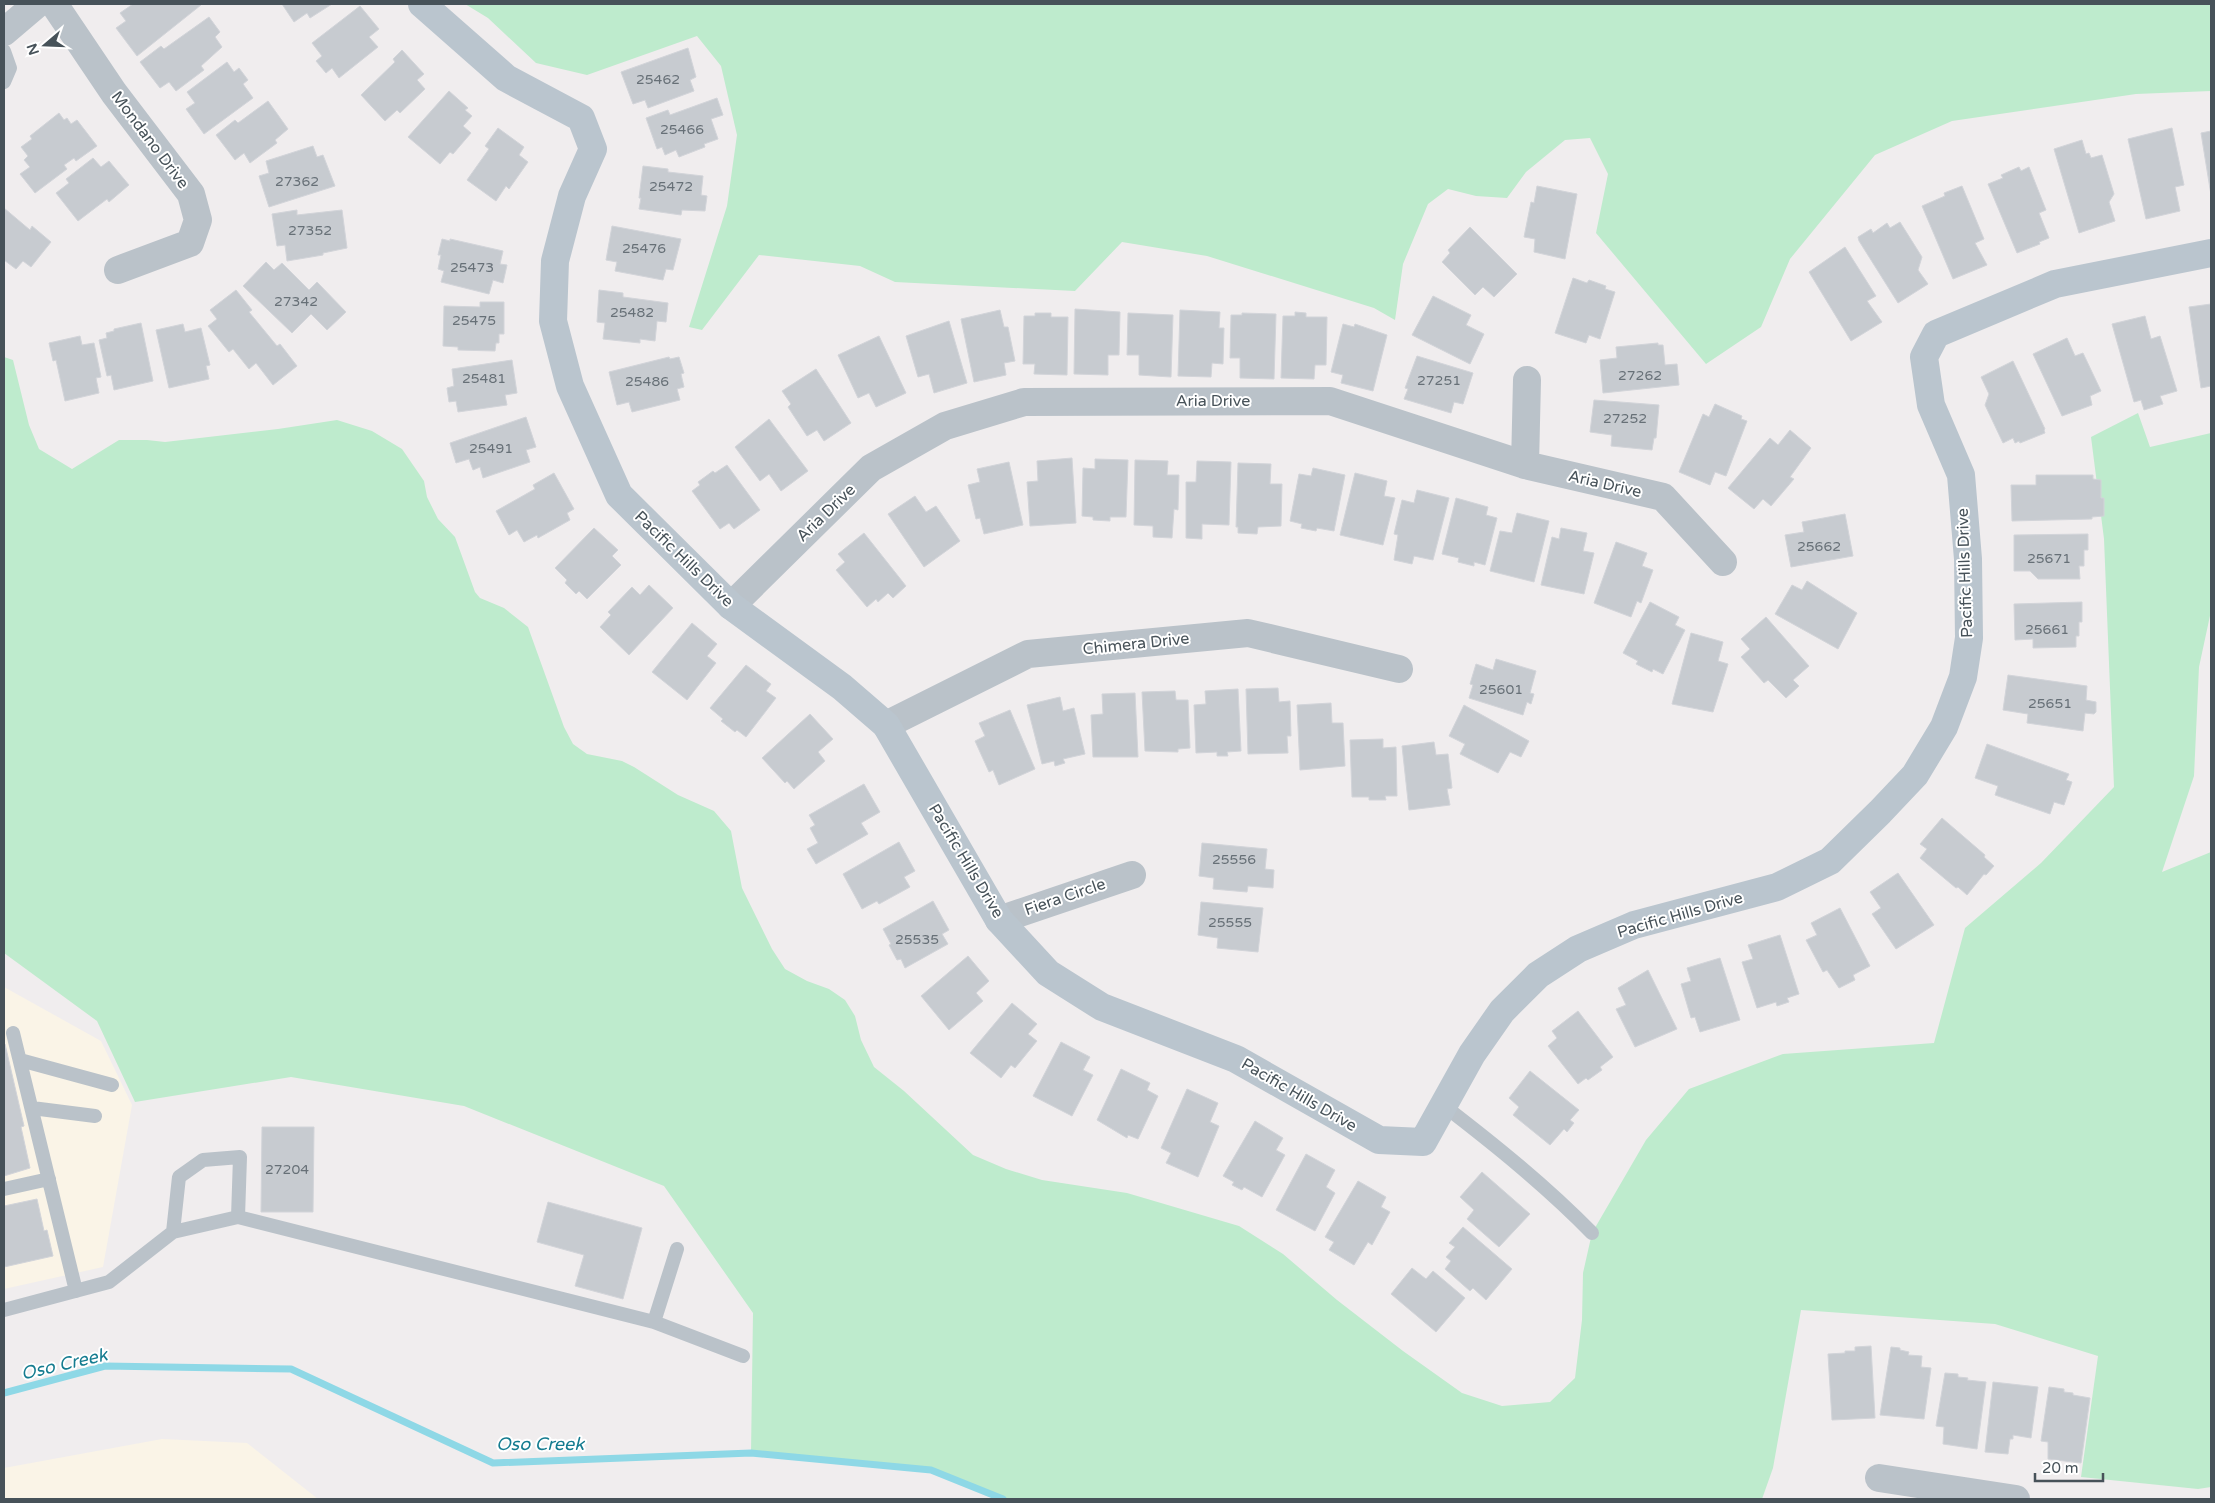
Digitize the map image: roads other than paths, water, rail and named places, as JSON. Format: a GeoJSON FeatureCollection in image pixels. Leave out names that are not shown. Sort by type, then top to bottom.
{"type":"FeatureCollection","features":[{"type":"Feature","properties":{"kind":"street"},"geometry":{"type":"LineString","coordinates":[[4,32],[37,4]]}},
{"type":"Feature","properties":{"kind":"street","name":"Mondano Drive"},"geometry":{"type":"LineString","coordinates":[[54,4],[114,93],[191,194],[198,220],[190,243],[118,270]]}},
{"type":"Feature","properties":{"kind":"street","name":"Pacific Hills Drive"},"geometry":{"type":"LineString","coordinates":[[422,4],[506,78],[581,118],[593,149],[572,196],[555,261],[553,321],[570,386],[619,495],[731,606],[842,687],[886,726],[999,920],[1048,973],[1102,1007],[1236,1059],[1379,1140],[1423,1142],[1472,1054],[1502,1011],[1538,975],[1578,949],[1634,925],[1777,887],[1830,861],[1915,775],[1944,728],[1963,677],[1969,638],[1968,559],[1961,475],[1930,405],[1924,357],[1936,334],[2055,284],[2211,253]]}},
{"type":"Feature","properties":{"kind":"street"},"geometry":{"type":"LineString","coordinates":[[1525,465],[1527,380]]}},
{"type":"Feature","properties":{"kind":"street","name":"Aria Drive"},"geometry":{"type":"LineString","coordinates":[[731,606],[871,468],[945,426],[1024,402],[1330,401],[1525,465],[1664,497],[1723,562]]}},
{"type":"Feature","properties":{"kind":"street","name":"Chimera Drive"},"geometry":{"type":"LineString","coordinates":[[886,726],[1028,654],[1248,633],[1399,669]]}},
{"type":"Feature","properties":{"kind":"street","name":"Fiera Circle"},"geometry":{"type":"LineString","coordinates":[[999,920],[1132,875]]}},
{"type":"Feature","properties":{"kind":"street"},"geometry":{"type":"LineString","coordinates":[[1879,1478],[2016,1499]]}},
{"type":"Feature","properties":{"kind":"lane"},"geometry":{"type":"LineString","coordinates":[[4,50],[10,68],[4,82]]}},
{"type":"Feature","properties":{"kind":"lane"},"geometry":{"type":"LineString","coordinates":[[13,1033],[76,1291]]}},
{"type":"Feature","properties":{"kind":"lane"},"geometry":{"type":"LineString","coordinates":[[20,1060],[112,1085]]}},
{"type":"Feature","properties":{"kind":"lane"},"geometry":{"type":"LineString","coordinates":[[1443,1105],[1505,1153],[1561,1202],[1592,1233]]}},
{"type":"Feature","properties":{"kind":"lane"},"geometry":{"type":"LineString","coordinates":[[32,1108],[95,1116]]}},
{"type":"Feature","properties":{"kind":"lane"},"geometry":{"type":"LineString","coordinates":[[173,1232],[178,1177],[203,1160],[240,1157],[238,1217]]}},
{"type":"Feature","properties":{"kind":"lane"},"geometry":{"type":"LineString","coordinates":[[4,1189],[49,1179]]}},
{"type":"Feature","properties":{"kind":"lane"},"geometry":{"type":"LineString","coordinates":[[4,1310],[109,1282],[173,1232],[238,1217],[654,1322],[743,1356]]}},
{"type":"Feature","properties":{"kind":"lane"},"geometry":{"type":"LineString","coordinates":[[654,1322],[677,1249]]}},
{"type":"Feature","properties":{"kind":"waterway","name":"Oso Creek"},"geometry":{"type":"LineString","coordinates":[[4,1393],[105,1366],[291,1369],[493,1463],[751,1453],[931,1470],[1003,1499]]}}]}
